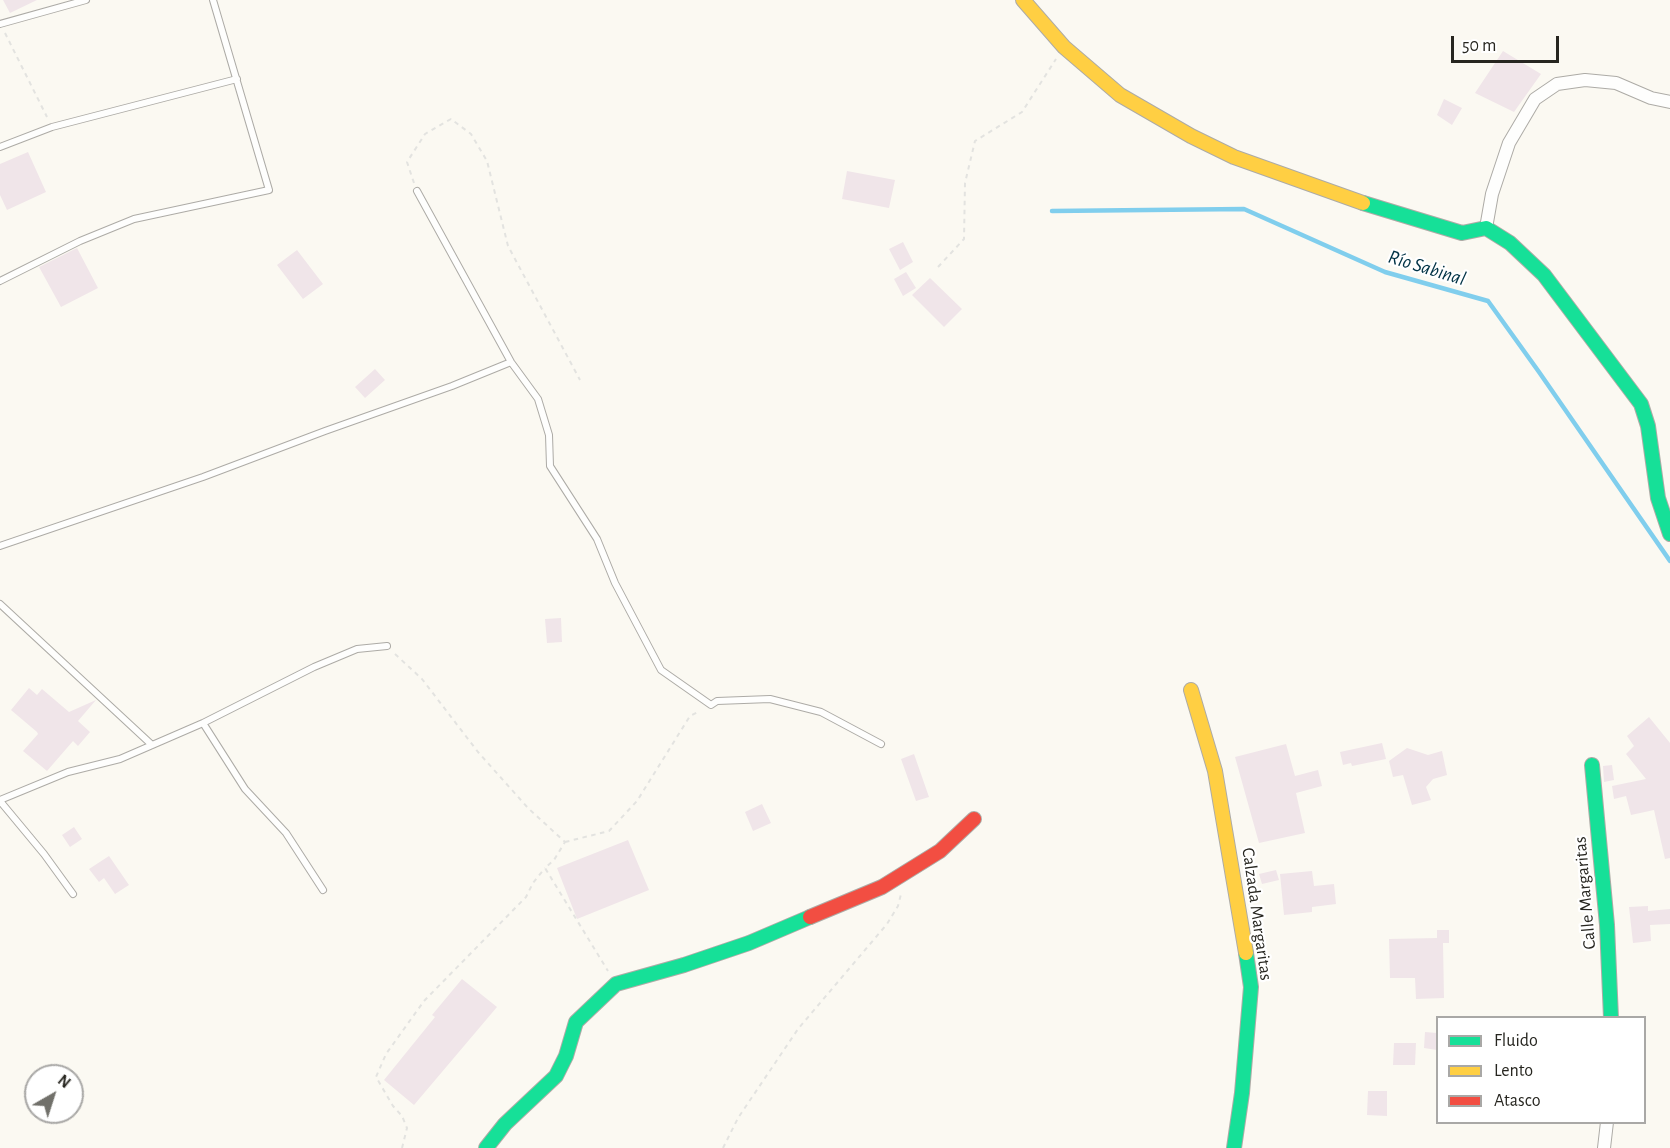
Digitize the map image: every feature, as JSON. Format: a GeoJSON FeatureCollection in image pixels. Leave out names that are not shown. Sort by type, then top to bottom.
{"type":"FeatureCollection","features":[{"type":"Feature","properties":{"kind":"street"},"geometry":{"type":"LineString","coordinates":[[1023,0],[1064,47],[1120,95],[1191,136],[1234,157],[1420,221],[1462,233],[1486,228],[1510,243],[1544,275],[1641,404],[1650,436],[1658,498],[1670,534]]}},
{"type":"Feature","properties":{"kind":"street"},"geometry":{"type":"LineString","coordinates":[[1486,228],[1492,194],[1509,143],[1535,99],[1557,84],[1585,80],[1616,83],[1651,98],[1670,102]]}},
{"type":"Feature","properties":{"kind":"street","name":"Calzada Margaritas"},"geometry":{"type":"LineString","coordinates":[[1191,690],[1215,771],[1251,987],[1242,1093],[1234,1148]]}},
{"type":"Feature","properties":{"kind":"street","name":"Calle Margaritas"},"geometry":{"type":"LineString","coordinates":[[1592,765],[1607,925],[1611,1016]]}},
{"type":"Feature","properties":{"kind":"street"},"geometry":{"type":"LineString","coordinates":[[486,1148],[505,1124],[556,1076],[566,1056],[576,1022],[616,984],[684,965],[749,943],[882,887],[940,851],[974,819]]}},
{"type":"Feature","properties":{"kind":"street"},"geometry":{"type":"LineString","coordinates":[[1604,1148],[1607,1124]]}},
{"type":"Feature","properties":{"kind":"lane"},"geometry":{"type":"LineString","coordinates":[[0,24],[86,0]]}},
{"type":"Feature","properties":{"kind":"lane"},"geometry":{"type":"LineString","coordinates":[[0,281],[80,241],[134,219],[269,190],[213,0]]}},
{"type":"Feature","properties":{"kind":"lane"},"geometry":{"type":"LineString","coordinates":[[0,147],[52,127],[237,79]]}},
{"type":"Feature","properties":{"kind":"lane"},"geometry":{"type":"LineString","coordinates":[[417,191],[511,362],[538,399],[549,435],[550,466],[597,539],[615,583],[661,670],[711,705],[717,701],[770,699],[821,712],[881,744]]}},
{"type":"Feature","properties":{"kind":"lane"},"geometry":{"type":"LineString","coordinates":[[0,546],[203,477],[452,386],[511,362]]}},
{"type":"Feature","properties":{"kind":"lane"},"geometry":{"type":"LineString","coordinates":[[0,604],[152,745]]}},
{"type":"Feature","properties":{"kind":"lane"},"geometry":{"type":"LineString","coordinates":[[73,894],[44,854],[0,801],[68,772],[120,759],[203,723],[346,653],[357,649],[387,646]]}},
{"type":"Feature","properties":{"kind":"lane"},"geometry":{"type":"LineString","coordinates":[[203,723],[245,789],[286,833],[323,890]]}},
{"type":"Feature","properties":{"kind":"path"},"geometry":{"type":"LineString","coordinates":[[0,24],[52,127]]}},
{"type":"Feature","properties":{"kind":"path"},"geometry":{"type":"LineString","coordinates":[[938,267],[964,239],[965,183],[975,141],[1022,112],[1064,47]]}},
{"type":"Feature","properties":{"kind":"path"},"geometry":{"type":"LineString","coordinates":[[417,191],[407,162],[425,134],[451,119],[471,134],[487,162],[508,246],[580,380]]}},
{"type":"Feature","properties":{"kind":"path"},"geometry":{"type":"LineString","coordinates":[[387,646],[422,679],[478,752],[528,808],[565,842]]}},
{"type":"Feature","properties":{"kind":"path"},"geometry":{"type":"LineString","coordinates":[[402,1148],[406,1128],[402,1116],[393,1106],[376,1077],[386,1054],[424,1001],[526,897],[533,883],[554,860],[565,842],[609,831],[637,801],[690,716],[711,705]]}},
{"type":"Feature","properties":{"kind":"path"},"geometry":{"type":"LineString","coordinates":[[545,868],[616,984]]}},
{"type":"Feature","properties":{"kind":"path"},"geometry":{"type":"LineString","coordinates":[[723,1148],[738,1118],[798,1029],[887,924],[898,906],[901,894]]}},
{"type":"Feature","properties":{"kind":"building"},"geometry":{"type":"Polygon","coordinates":[[[3,0],[37,0],[10,13],[3,0]]]}},
{"type":"Feature","properties":{"kind":"building"},"geometry":{"type":"Polygon","coordinates":[[[1503,51],[1541,74],[1514,112],[1475,93],[1503,51]]]}},
{"type":"Feature","properties":{"kind":"building"},"geometry":{"type":"Polygon","coordinates":[[[1444,99],[1462,108],[1452,125],[1437,115],[1444,99]]]}},
{"type":"Feature","properties":{"kind":"building"},"geometry":{"type":"Polygon","coordinates":[[[28,152],[46,192],[7,210],[0,195],[0,164],[28,152]]]}},
{"type":"Feature","properties":{"kind":"building"},"geometry":{"type":"Polygon","coordinates":[[[847,171],[895,180],[889,208],[842,199],[847,171]]]}},
{"type":"Feature","properties":{"kind":"building"},"geometry":{"type":"Polygon","coordinates":[[[903,242],[913,262],[900,270],[889,249],[903,242]]]}},
{"type":"Feature","properties":{"kind":"building"},"geometry":{"type":"Polygon","coordinates":[[[77,248],[98,288],[61,307],[39,267],[77,248]]]}},
{"type":"Feature","properties":{"kind":"building"},"geometry":{"type":"Polygon","coordinates":[[[297,250],[323,284],[303,299],[277,265],[297,250]]]}},
{"type":"Feature","properties":{"kind":"building"},"geometry":{"type":"Polygon","coordinates":[[[906,272],[916,288],[903,296],[894,279],[906,272]]]}},
{"type":"Feature","properties":{"kind":"building"},"geometry":{"type":"Polygon","coordinates":[[[930,278],[962,309],[944,327],[912,295],[930,278]]]}},
{"type":"Feature","properties":{"kind":"building"},"geometry":{"type":"Polygon","coordinates":[[[375,369],[385,380],[365,398],[355,387],[375,369]]]}},
{"type":"Feature","properties":{"kind":"building"},"geometry":{"type":"Polygon","coordinates":[[[561,618],[562,642],[547,643],[545,619],[561,618]]]}},
{"type":"Feature","properties":{"kind":"building"},"geometry":{"type":"Polygon","coordinates":[[[29,688],[37,695],[42,689],[69,712],[96,700],[78,721],[90,732],[78,746],[73,741],[47,771],[23,751],[38,734],[37,732],[11,710],[29,688]]]}},
{"type":"Feature","properties":{"kind":"building"},"geometry":{"type":"Polygon","coordinates":[[[1649,717],[1670,743],[1670,858],[1665,859],[1654,810],[1631,815],[1626,796],[1614,799],[1612,786],[1646,779],[1626,754],[1634,746],[1627,736],[1649,717]]]}},
{"type":"Feature","properties":{"kind":"building"},"geometry":{"type":"Polygon","coordinates":[[[1382,743],[1386,759],[1352,766],[1351,763],[1343,765],[1340,752],[1382,743]]]}},
{"type":"Feature","properties":{"kind":"building"},"geometry":{"type":"Polygon","coordinates":[[[1286,744],[1295,776],[1318,770],[1322,786],[1296,793],[1305,833],[1259,843],[1235,757],[1286,744]]]}},
{"type":"Feature","properties":{"kind":"building"},"geometry":{"type":"Polygon","coordinates":[[[1407,748],[1428,755],[1442,751],[1447,775],[1433,779],[1426,787],[1431,800],[1412,805],[1403,775],[1393,777],[1389,761],[1407,748]]]}},
{"type":"Feature","properties":{"kind":"building"},"geometry":{"type":"Polygon","coordinates":[[[914,754],[929,797],[916,801],[901,759],[914,754]]]}},
{"type":"Feature","properties":{"kind":"building"},"geometry":{"type":"Polygon","coordinates":[[[1612,765],[1614,780],[1604,782],[1603,766],[1612,765]]]}},
{"type":"Feature","properties":{"kind":"building"},"geometry":{"type":"Polygon","coordinates":[[[762,804],[771,823],[753,831],[745,812],[762,804]]]}},
{"type":"Feature","properties":{"kind":"building"},"geometry":{"type":"Polygon","coordinates":[[[74,827],[82,839],[70,847],[62,835],[74,827]]]}},
{"type":"Feature","properties":{"kind":"building"},"geometry":{"type":"Polygon","coordinates":[[[628,840],[649,890],[577,919],[557,868],[628,840]]]}},
{"type":"Feature","properties":{"kind":"building"},"geometry":{"type":"Polygon","coordinates":[[[109,856],[129,885],[115,894],[104,878],[99,882],[89,869],[109,856]]]}},
{"type":"Feature","properties":{"kind":"building"},"geometry":{"type":"Polygon","coordinates":[[[1276,870],[1279,880],[1262,884],[1259,874],[1276,870]]]}},
{"type":"Feature","properties":{"kind":"building"},"geometry":{"type":"Polygon","coordinates":[[[1312,871],[1314,886],[1334,884],[1336,904],[1312,907],[1312,912],[1284,915],[1280,874],[1312,871]]]}},
{"type":"Feature","properties":{"kind":"building"},"geometry":{"type":"Polygon","coordinates":[[[1648,906],[1648,911],[1670,909],[1670,924],[1650,925],[1651,941],[1633,943],[1629,907],[1648,906]]]}},
{"type":"Feature","properties":{"kind":"building"},"geometry":{"type":"Polygon","coordinates":[[[1437,930],[1449,930],[1449,943],[1443,943],[1444,998],[1416,999],[1415,978],[1390,978],[1389,939],[1437,938],[1437,930]]]}},
{"type":"Feature","properties":{"kind":"building"},"geometry":{"type":"Polygon","coordinates":[[[462,979],[497,1007],[414,1105],[384,1080],[435,1017],[432,1015],[462,979]]]}},
{"type":"Feature","properties":{"kind":"building"},"geometry":{"type":"Polygon","coordinates":[[[1425,1032],[1436,1033],[1436,1050],[1424,1048],[1425,1032]]]}},
{"type":"Feature","properties":{"kind":"building"},"geometry":{"type":"Polygon","coordinates":[[[1394,1043],[1416,1043],[1415,1065],[1393,1065],[1394,1043]]]}},
{"type":"Feature","properties":{"kind":"building"},"geometry":{"type":"Polygon","coordinates":[[[1368,1091],[1387,1091],[1387,1116],[1367,1115],[1368,1091]]]}},
{"type":"Feature","properties":{"kind":"waterway","name":"Río Sabinal"},"geometry":{"type":"LineString","coordinates":[[1052,211],[1244,209],[1385,272],[1488,301],[1670,561]]}},
{"type":"Feature","properties":{"kind":"traffic: fast"},"geometry":{"type":"LineString","coordinates":[[1363,203],[1462,233],[1486,228],[1510,243],[1544,275],[1641,404],[1648,426],[1658,498],[1670,534]]}},
{"type":"Feature","properties":{"kind":"traffic: fast"},"geometry":{"type":"LineString","coordinates":[[1592,765],[1607,925],[1611,1016]]}},
{"type":"Feature","properties":{"kind":"traffic: fast"},"geometry":{"type":"LineString","coordinates":[[486,1148],[505,1124],[556,1076],[566,1056],[576,1022],[616,984],[684,965],[749,943],[810,917]]}},
{"type":"Feature","properties":{"kind":"traffic: fast"},"geometry":{"type":"LineString","coordinates":[[1234,1148],[1242,1093],[1251,987],[1246,953]]}},
{"type":"Feature","properties":{"kind":"traffic: slow"},"geometry":{"type":"LineString","coordinates":[[1023,0],[1064,47],[1120,95],[1191,136],[1234,157],[1363,203]]}},
{"type":"Feature","properties":{"kind":"traffic: slow"},"geometry":{"type":"LineString","coordinates":[[1191,690],[1215,771],[1246,953]]}},
{"type":"Feature","properties":{"kind":"traffic: jam"},"geometry":{"type":"LineString","coordinates":[[810,917],[882,887],[940,851],[974,819]]}}]}
